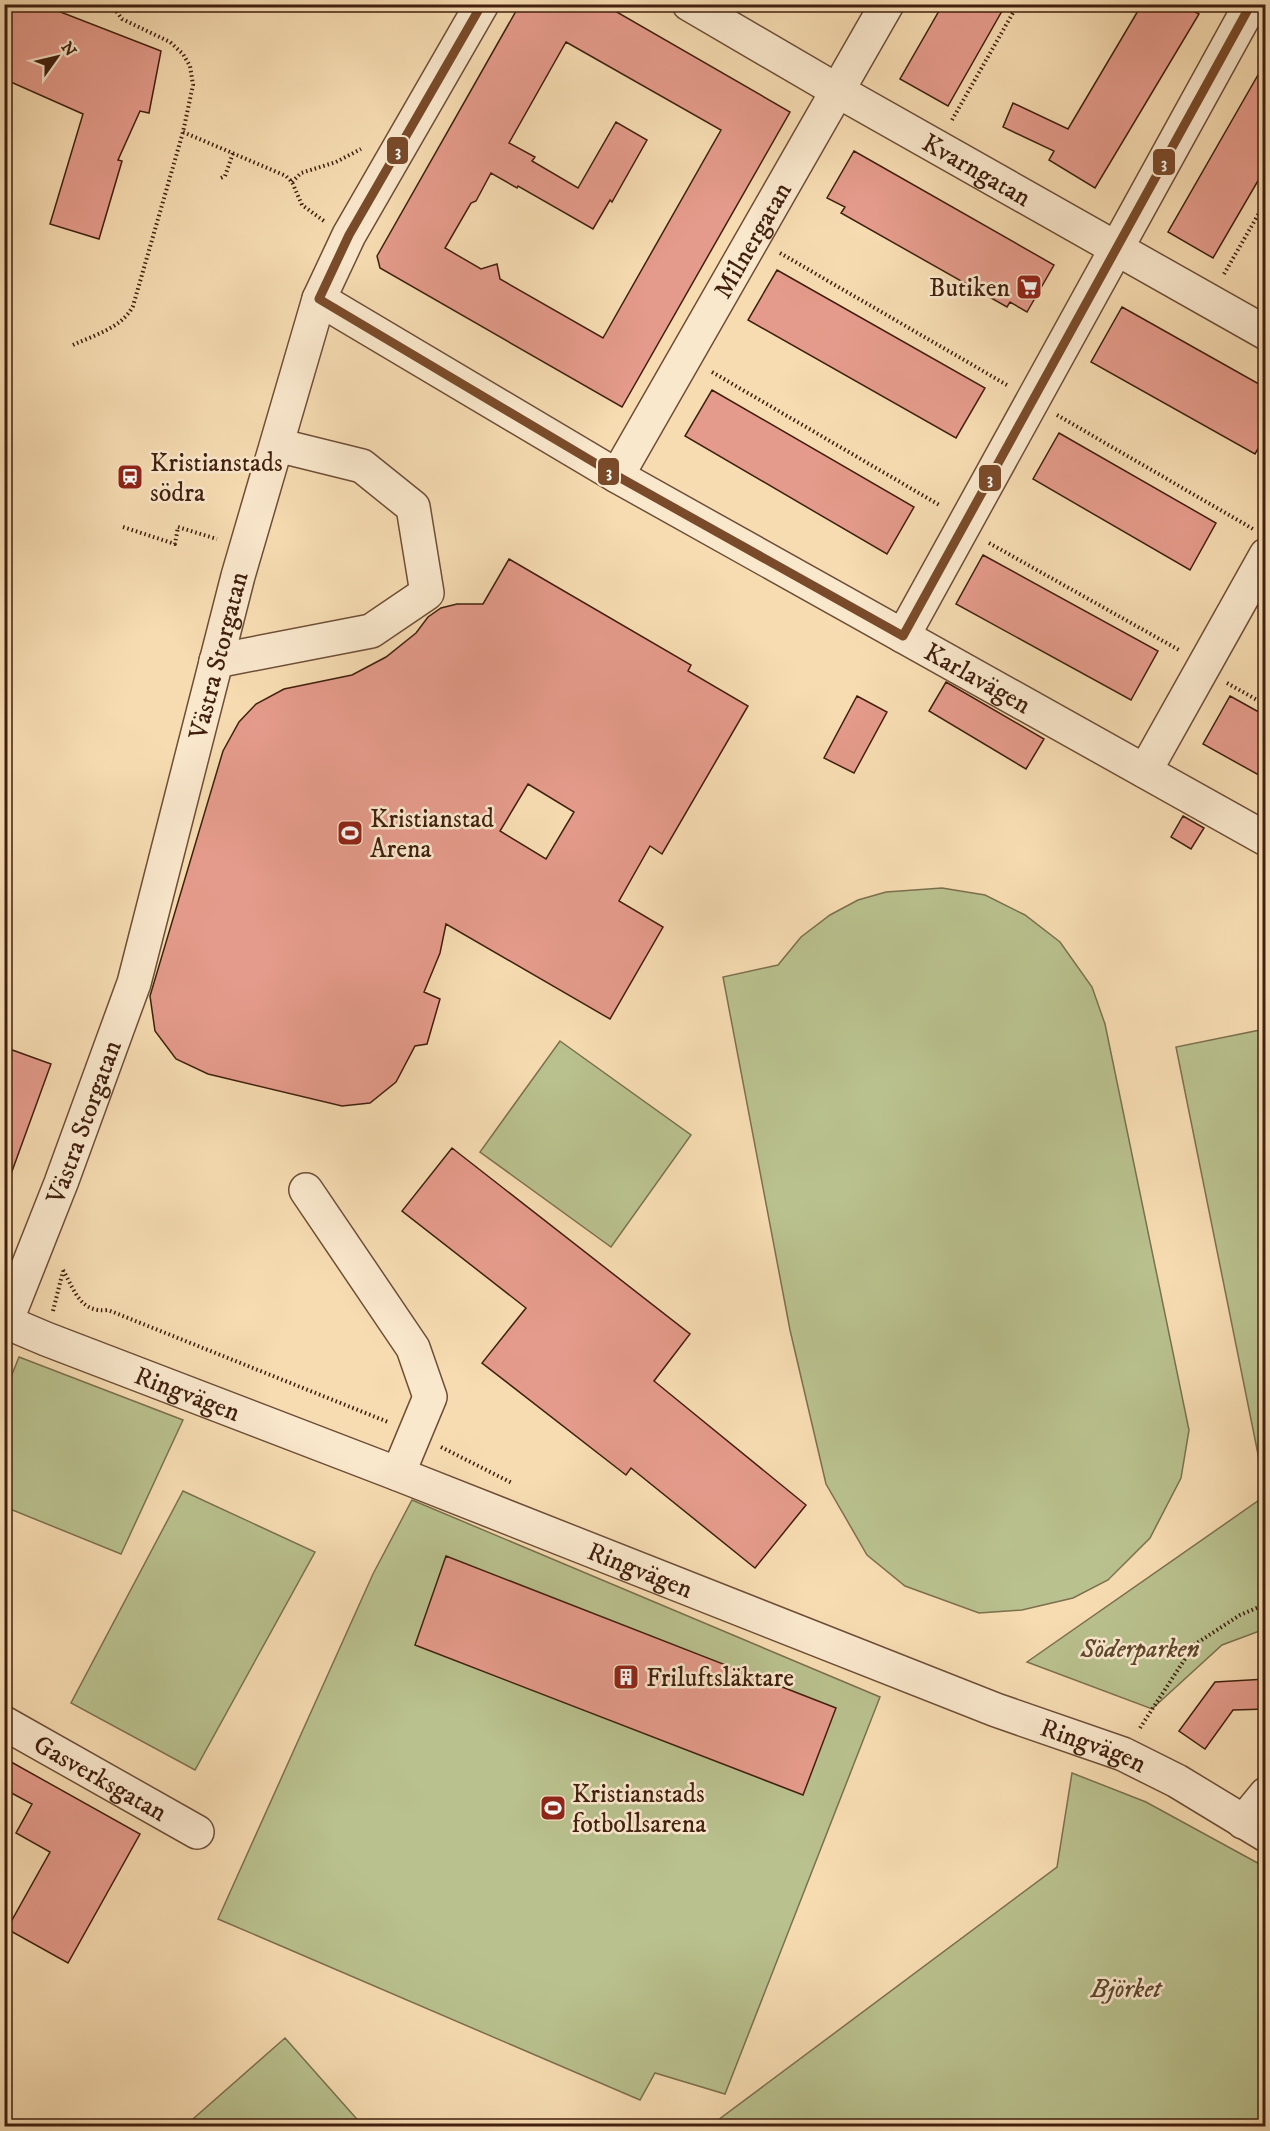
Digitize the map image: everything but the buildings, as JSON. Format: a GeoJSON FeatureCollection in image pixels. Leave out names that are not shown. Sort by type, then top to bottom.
{"type":"FeatureCollection","features":[{"type":"Feature","properties":{"kind":"street","name":"Västra Storgatan"},"geometry":{"type":"LineString","coordinates":[[5,1325],[61,1182],[134,983],[238,576],[319,299],[349,235],[482,4]]}},
{"type":"Feature","properties":{"kind":"street","name":"Kvarngatan"},"geometry":{"type":"LineString","coordinates":[[688,4],[1266,333]]}},
{"type":"Feature","properties":{"kind":"street","name":"Milnergatan"},"geometry":{"type":"LineString","coordinates":[[617,476],[887,4]]}},
{"type":"Feature","properties":{"kind":"street"},"geometry":{"type":"LineString","coordinates":[[903,636],[1251,4]]}},
{"type":"Feature","properties":{"kind":"street","name":"Karlavägen"},"geometry":{"type":"LineString","coordinates":[[319,299],[617,476],[1266,839]]}},
{"type":"Feature","properties":{"kind":"street"},"geometry":{"type":"LineString","coordinates":[[216,661],[371,631],[427,593],[413,507],[362,466],[277,445]]}},
{"type":"Feature","properties":{"kind":"street"},"geometry":{"type":"LineString","coordinates":[[1145,771],[1216,674],[1266,555]]}},
{"type":"Feature","properties":{"kind":"street"},"geometry":{"type":"LineString","coordinates":[[306,1190],[413,1348],[430,1397],[398,1474]]}},
{"type":"Feature","properties":{"kind":"street","name":"Ringvägen"},"geometry":{"type":"LineString","coordinates":[[5,1325],[398,1474],[996,1710],[1123,1754],[1177,1781],[1255,1829]]}},
{"type":"Feature","properties":{"kind":"street","name":"Gasverksgatan"},"geometry":{"type":"LineString","coordinates":[[4,1723],[197,1832]]}},
{"type":"Feature","properties":{"kind":"street"},"geometry":{"type":"LineString","coordinates":[[1255,1829],[1266,1794]]}},
{"type":"Feature","properties":{"kind":"path"},"geometry":{"type":"LineString","coordinates":[[73,345],[120,323],[128,316],[183,132],[193,85],[190,66],[183,54],[170,42],[122,19],[111,4]]}},
{"type":"Feature","properties":{"kind":"path"},"geometry":{"type":"LineString","coordinates":[[936,147],[1018,4]]}},
{"type":"Feature","properties":{"kind":"path"},"geometry":{"type":"LineString","coordinates":[[183,132],[286,176],[292,182],[302,205],[330,225]]}},
{"type":"Feature","properties":{"kind":"path"},"geometry":{"type":"LineString","coordinates":[[292,182],[301,173],[336,162],[367,147]]}},
{"type":"Feature","properties":{"kind":"path"},"geometry":{"type":"LineString","coordinates":[[221,178],[225,176],[233,153]]}},
{"type":"Feature","properties":{"kind":"path"},"geometry":{"type":"LineString","coordinates":[[1209,301],[1266,201]]}},
{"type":"Feature","properties":{"kind":"path"},"geometry":{"type":"LineString","coordinates":[[685,357],[1266,705]]}},
{"type":"Feature","properties":{"kind":"path"},"geometry":{"type":"LineString","coordinates":[[123,527],[175,544],[178,527],[224,542]]}},
{"type":"Feature","properties":{"kind":"path"},"geometry":{"type":"LineString","coordinates":[[63,1270],[85,1307],[95,1311],[108,1310],[415,1433],[517,1486]]}},
{"type":"Feature","properties":{"kind":"path"},"geometry":{"type":"LineString","coordinates":[[1123,1754],[1194,1645],[1240,1616],[1266,1604]]}},
{"type":"Feature","properties":{"kind":"green space"},"geometry":{"type":"Polygon","coordinates":[[[942,888],[985,895],[1025,915],[1060,942],[1092,987],[1105,1024],[1189,1430],[1181,1478],[1150,1538],[1108,1580],[1073,1598],[1022,1610],[979,1613],[905,1586],[867,1555],[826,1484],[790,1330],[723,977],[778,965],[801,937],[830,915],[858,900],[886,892],[942,888]]]}},
{"type":"Feature","properties":{"kind":"green space"},"geometry":{"type":"Polygon","coordinates":[[[1265,1029],[1266,1484],[1264,1484],[1176,1047],[1265,1029]]]}},
{"type":"Feature","properties":{"kind":"green space"},"geometry":{"type":"Polygon","coordinates":[[[560,1041],[691,1135],[611,1247],[480,1152],[560,1041]]]}},
{"type":"Feature","properties":{"kind":"green space"},"geometry":{"type":"Polygon","coordinates":[[[19,1357],[183,1420],[121,1554],[5,1507],[5,1392],[19,1357]]]}},
{"type":"Feature","properties":{"kind":"green space"},"geometry":{"type":"Polygon","coordinates":[[[183,1491],[315,1552],[195,1770],[71,1703],[183,1491]]]}},
{"type":"Feature","properties":{"kind":"green space","name":"Söderparken"},"geometry":{"type":"Polygon","coordinates":[[[1265,1496],[1265,1629],[1222,1645],[1152,1709],[1027,1662],[1265,1496]]]}},
{"type":"Feature","properties":{"kind":"green space","name":"Kristianstads fotbollsarena"},"geometry":{"type":"Polygon","coordinates":[[[412,1500],[880,1697],[725,2094],[655,2073],[640,2100],[218,1919],[373,1574],[412,1500]]]}},
{"type":"Feature","properties":{"kind":"green space","name":"Björket"},"geometry":{"type":"Polygon","coordinates":[[[1072,1773],[1146,1802],[1265,1867],[1265,2126],[710,2126],[1057,1867],[1072,1773]]]}},
{"type":"Feature","properties":{"kind":"green space"},"geometry":{"type":"Polygon","coordinates":[[[285,2038],[363,2126],[185,2126],[285,2038]]]}},
{"type":"Feature","properties":{"kind":"transit line","name":"3"},"geometry":{"type":"LineString","coordinates":[[319,299],[349,235],[482,4]]}},
{"type":"Feature","properties":{"kind":"transit line","name":"3"},"geometry":{"type":"LineString","coordinates":[[903,636],[1251,4]]}},
{"type":"Feature","properties":{"kind":"transit line","name":"3"},"geometry":{"type":"LineString","coordinates":[[319,299],[617,476],[903,636]]}},
{"type":"Feature","properties":{"kind":"place","name":"Butiken"},"geometry":{"type":"Point","coordinates":[1029,287]}},
{"type":"Feature","properties":{"kind":"place","name":"Kristianstads södra"},"geometry":{"type":"Point","coordinates":[130,477]}},
{"type":"Feature","properties":{"kind":"place","name":"Kristianstad Arena"},"geometry":{"type":"Point","coordinates":[350,833]}},
{"type":"Feature","properties":{"kind":"place","name":"Friluftsläktare"},"geometry":{"type":"Point","coordinates":[626,1677]}},
{"type":"Feature","properties":{"kind":"place","name":"Kristianstads fotbollsarena"},"geometry":{"type":"Point","coordinates":[553,1808]}}]}
